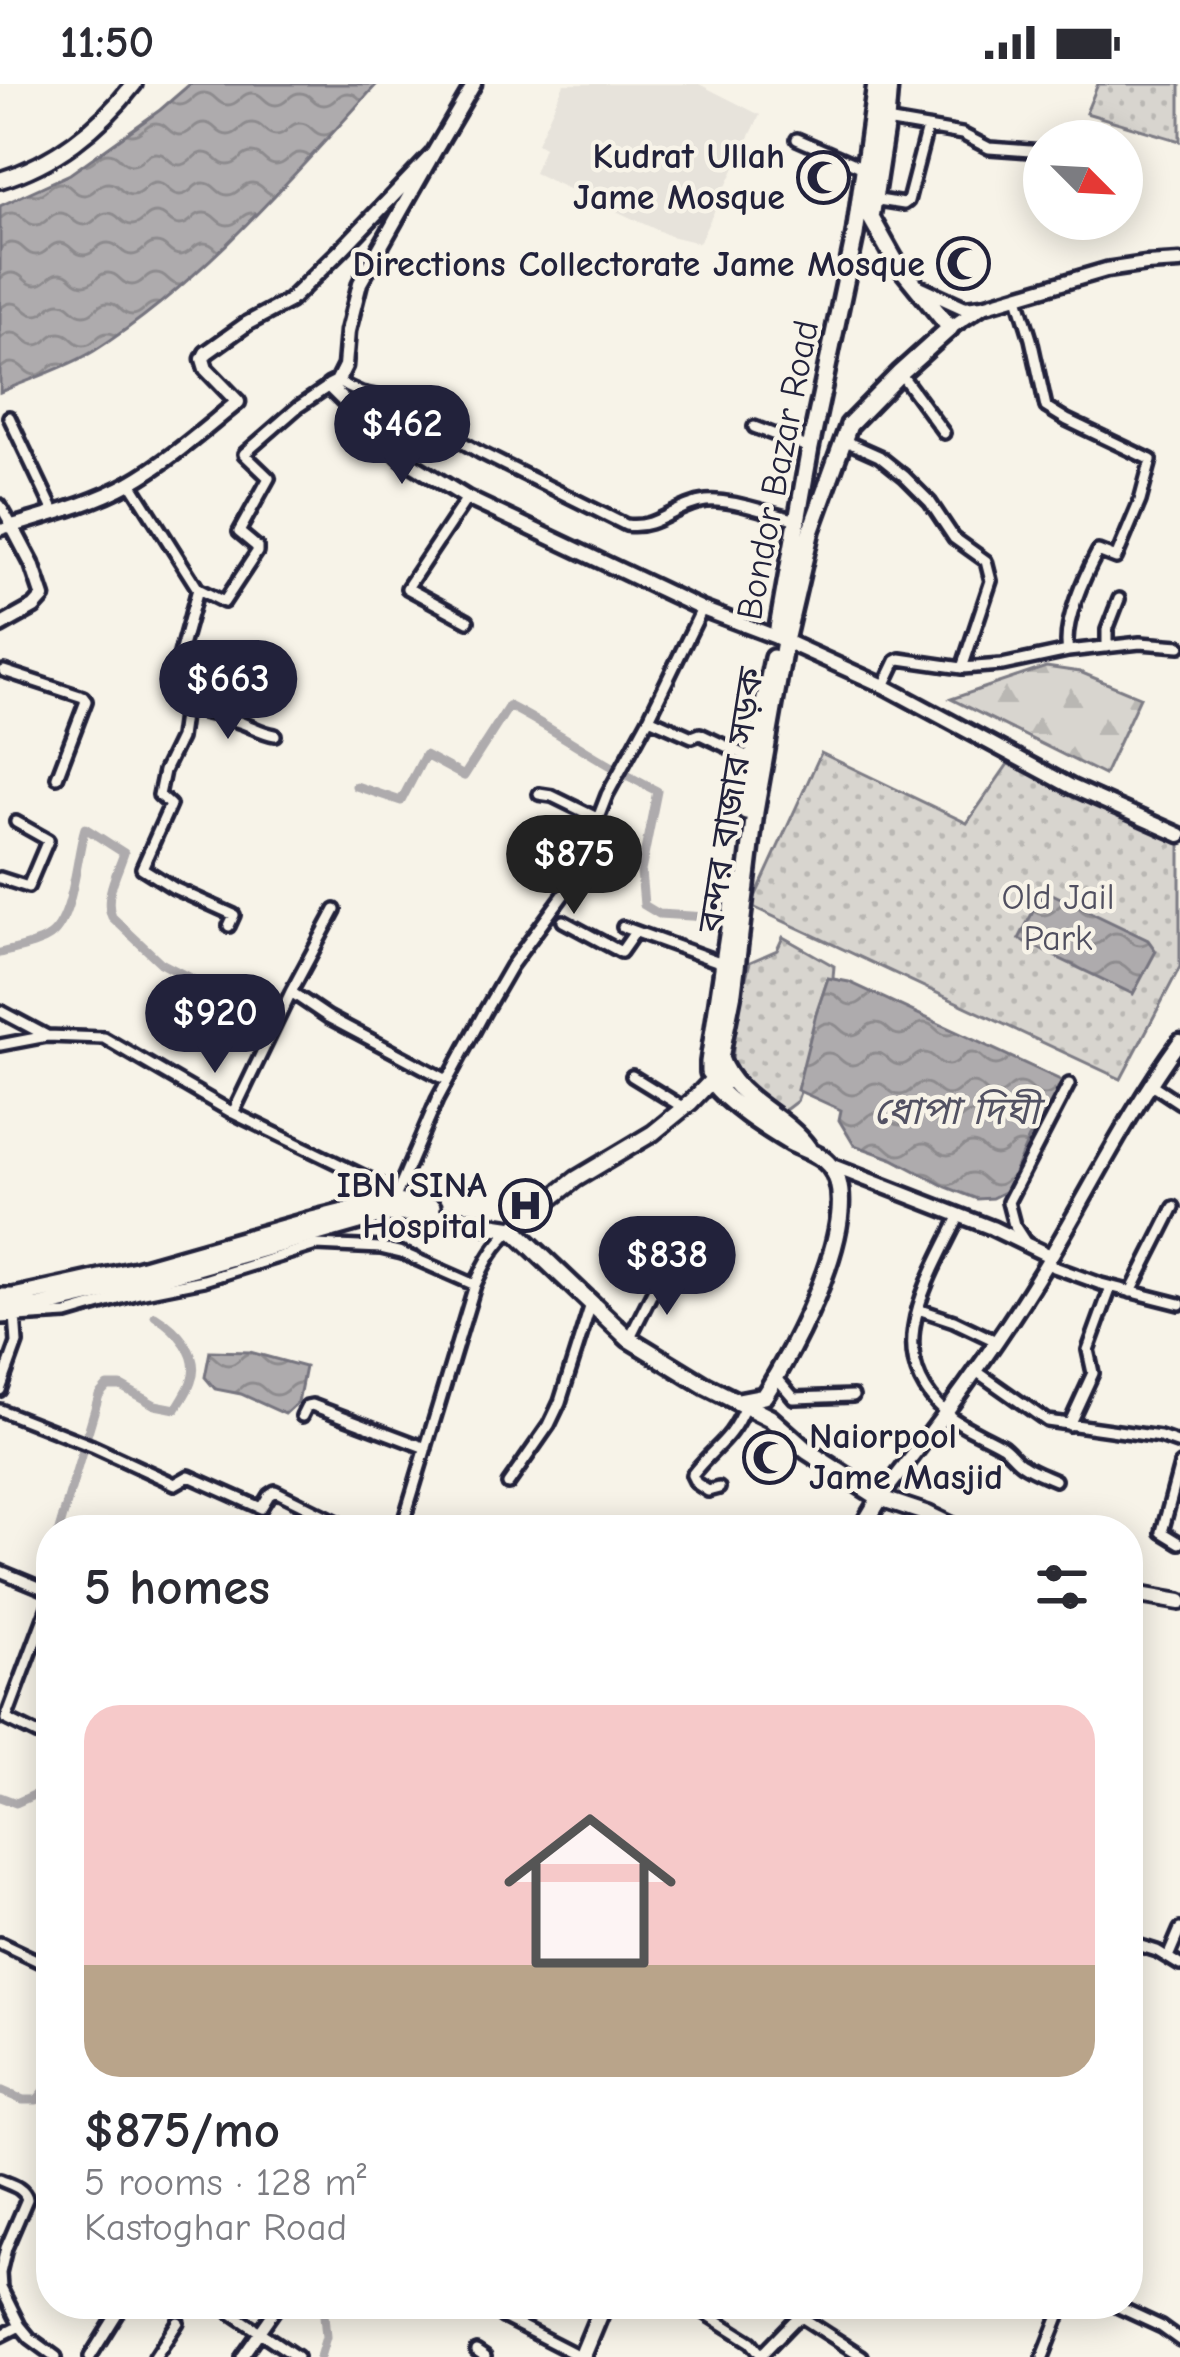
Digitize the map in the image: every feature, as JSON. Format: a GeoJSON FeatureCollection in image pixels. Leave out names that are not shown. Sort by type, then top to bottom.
{"type":"FeatureCollection","features":[{"type":"Feature","properties":{"kind":"highway","name":"Bondor Bazar Road"},"geometry":{"type":"LineString","coordinates":[[722,1088],[709,1062],[752,759],[781,639],[810,448],[866,169],[876,84]]}},
{"type":"Feature","properties":{"kind":"highway"},"geometry":{"type":"LineString","coordinates":[[889,84],[871,218],[894,259],[950,328]]}},
{"type":"Feature","properties":{"kind":"highway","name":"বন্দর বাজার সড়ক"},"geometry":{"type":"LineString","coordinates":[[722,1088],[720,1058],[781,639],[811,530],[849,425],[950,328]]}},
{"type":"Feature","properties":{"kind":"highway"},"geometry":{"type":"LineString","coordinates":[[722,1088],[793,1144],[830,1165],[840,1183],[843,1204],[822,1280],[793,1349],[764,1396],[742,1404]]}},
{"type":"Feature","properties":{"kind":"highway"},"geometry":{"type":"LineString","coordinates":[[7,1308],[308,1220],[391,1201],[443,1209],[513,1229],[629,1339],[770,1418],[807,1451],[880,1498],[870,1515]]}},
{"type":"Feature","properties":{"kind":"highway"},"geometry":{"type":"LineString","coordinates":[[7,1308],[148,1281],[384,1214],[492,1225]]}},
{"type":"Feature","properties":{"kind":"highway"},"geometry":{"type":"LineString","coordinates":[[764,1396],[770,1418]]}},
{"type":"Feature","properties":{"kind":"highway"},"geometry":{"type":"LineString","coordinates":[[581,2357],[597,2319]]}},
{"type":"Feature","properties":{"kind":"main road"},"geometry":{"type":"LineString","coordinates":[[4,174],[30,172],[75,143],[118,104],[132,84]]}},
{"type":"Feature","properties":{"kind":"main road"},"geometry":{"type":"LineString","coordinates":[[697,1096],[722,1088]]}},
{"type":"Feature","properties":{"kind":"main road","name":"বন্দর বাজার সড়ক"},"geometry":{"type":"LineString","coordinates":[[513,1229],[577,1179],[653,1133],[697,1096],[722,1088]]}},
{"type":"Feature","properties":{"kind":"main road"},"geometry":{"type":"LineString","coordinates":[[880,1498],[930,1515]]}},
{"type":"Feature","properties":{"kind":"main road"},"geometry":{"type":"LineString","coordinates":[[1143,1596],[1180,1602]]}},
{"type":"Feature","properties":{"kind":"street"},"geometry":{"type":"LineString","coordinates":[[131,483],[199,589],[224,602],[256,552],[238,532],[269,478],[244,454],[333,384],[345,366],[360,283],[474,84]]}},
{"type":"Feature","properties":{"kind":"street"},"geometry":{"type":"LineString","coordinates":[[886,122],[962,134],[989,148],[1023,150]]}},
{"type":"Feature","properties":{"kind":"street"},"geometry":{"type":"LineString","coordinates":[[872,199],[908,201],[927,128]]}},
{"type":"Feature","properties":{"kind":"street"},"geometry":{"type":"LineString","coordinates":[[797,140],[866,169]]}},
{"type":"Feature","properties":{"kind":"street"},"geometry":{"type":"LineString","coordinates":[[6,528],[131,483],[238,402],[206,369],[206,353],[289,301],[434,154]]}},
{"type":"Feature","properties":{"kind":"street"},"geometry":{"type":"LineString","coordinates":[[913,284],[965,308],[1106,270],[1180,262]]}},
{"type":"Feature","properties":{"kind":"street"},"geometry":{"type":"LineString","coordinates":[[1018,297],[1046,407],[1151,460],[1116,558],[1098,550],[1086,573],[1065,638],[1068,651]]}},
{"type":"Feature","properties":{"kind":"street"},"geometry":{"type":"LineString","coordinates":[[950,328],[983,306]]}},
{"type":"Feature","properties":{"kind":"street"},"geometry":{"type":"LineString","coordinates":[[900,373],[944,433]]}},
{"type":"Feature","properties":{"kind":"street"},"geometry":{"type":"LineString","coordinates":[[333,384],[401,458],[467,498],[702,609],[884,686],[1072,787],[1180,835]]}},
{"type":"Feature","properties":{"kind":"street"},"geometry":{"type":"LineString","coordinates":[[333,384],[385,398],[481,453],[626,525],[653,523],[711,500],[799,520]]}},
{"type":"Feature","properties":{"kind":"street"},"geometry":{"type":"LineString","coordinates":[[9,416],[55,514]]}},
{"type":"Feature","properties":{"kind":"street"},"geometry":{"type":"LineString","coordinates":[[754,427],[810,448]]}},
{"type":"Feature","properties":{"kind":"street"},"geometry":{"type":"LineString","coordinates":[[843,440],[880,457],[904,476],[930,502],[954,538],[986,561],[992,581],[962,668]]}},
{"type":"Feature","properties":{"kind":"street"},"geometry":{"type":"LineString","coordinates":[[467,498],[407,588],[468,621]]}},
{"type":"Feature","properties":{"kind":"street"},"geometry":{"type":"LineString","coordinates":[[0,505],[6,528],[32,565],[43,597],[34,608],[0,626]]}},
{"type":"Feature","properties":{"kind":"street"},"geometry":{"type":"LineString","coordinates":[[199,589],[178,661],[184,708],[180,738],[164,771],[159,796],[170,805],[142,868],[234,915],[229,926]]}},
{"type":"Feature","properties":{"kind":"street"},"geometry":{"type":"LineString","coordinates":[[1107,647],[1118,599]]}},
{"type":"Feature","properties":{"kind":"street"},"geometry":{"type":"LineString","coordinates":[[391,1201],[447,1080],[511,966],[570,886],[597,818],[702,609]]}},
{"type":"Feature","properties":{"kind":"street"},"geometry":{"type":"LineString","coordinates":[[884,686],[900,658],[962,668],[1140,643],[1180,646]]}},
{"type":"Feature","properties":{"kind":"street"},"geometry":{"type":"LineString","coordinates":[[1,671],[86,700],[57,777]]}},
{"type":"Feature","properties":{"kind":"street"},"geometry":{"type":"LineString","coordinates":[[184,708],[275,735]]}},
{"type":"Feature","properties":{"kind":"street"},"geometry":{"type":"LineString","coordinates":[[649,718],[692,737],[700,734],[752,759]]}},
{"type":"Feature","properties":{"kind":"street"},"geometry":{"type":"LineString","coordinates":[[539,794],[597,818]]}},
{"type":"Feature","properties":{"kind":"street"},"geometry":{"type":"LineString","coordinates":[[0,878],[28,887],[48,840],[16,822]]}},
{"type":"Feature","properties":{"kind":"street"},"geometry":{"type":"LineString","coordinates":[[233,1113],[335,910]]}},
{"type":"Feature","properties":{"kind":"street"},"geometry":{"type":"LineString","coordinates":[[563,921],[621,952],[635,932]]}},
{"type":"Feature","properties":{"kind":"street"},"geometry":{"type":"LineString","coordinates":[[623,927],[724,964]]}},
{"type":"Feature","properties":{"kind":"street"},"geometry":{"type":"LineString","coordinates":[[291,992],[447,1080]]}},
{"type":"Feature","properties":{"kind":"street"},"geometry":{"type":"LineString","coordinates":[[0,1011],[47,1036]]}},
{"type":"Feature","properties":{"kind":"street"},"geometry":{"type":"LineString","coordinates":[[0,1046],[47,1036],[104,1038],[233,1113],[382,1185],[391,1201]]}},
{"type":"Feature","properties":{"kind":"street"},"geometry":{"type":"LineString","coordinates":[[880,1498],[996,1341],[1180,1041]]}},
{"type":"Feature","properties":{"kind":"street"},"geometry":{"type":"LineString","coordinates":[[632,1076],[684,1108]]}},
{"type":"Feature","properties":{"kind":"street"},"geometry":{"type":"LineString","coordinates":[[1025,1242],[1008,1202],[1070,1084]]}},
{"type":"Feature","properties":{"kind":"street"},"geometry":{"type":"LineString","coordinates":[[1151,1084],[1180,1102]]}},
{"type":"Feature","properties":{"kind":"street"},"geometry":{"type":"LineString","coordinates":[[830,1165],[1025,1242],[1048,1260],[1111,1287],[1180,1304]]}},
{"type":"Feature","properties":{"kind":"street"},"geometry":{"type":"LineString","coordinates":[[1131,1292],[1174,1207]]}},
{"type":"Feature","properties":{"kind":"street"},"geometry":{"type":"LineString","coordinates":[[958,1216],[918,1310],[910,1344],[918,1382],[944,1412],[1004,1447],[1019,1463],[1055,1480]]}},
{"type":"Feature","properties":{"kind":"street"},"geometry":{"type":"LineString","coordinates":[[405,1515],[475,1285],[489,1256],[513,1229]]}},
{"type":"Feature","properties":{"kind":"street"},"geometry":{"type":"LineString","coordinates":[[0,1390],[17,1343],[7,1308],[67,1314],[204,1280],[316,1245],[402,1253],[475,1285]]}},
{"type":"Feature","properties":{"kind":"street"},"geometry":{"type":"LineString","coordinates":[[629,1339],[661,1275]]}},
{"type":"Feature","properties":{"kind":"street"},"geometry":{"type":"LineString","coordinates":[[1070,1425],[1093,1373],[1088,1350],[1111,1287]]}},
{"type":"Feature","properties":{"kind":"street"},"geometry":{"type":"LineString","coordinates":[[508,1484],[560,1402],[591,1304]]}},
{"type":"Feature","properties":{"kind":"street"},"geometry":{"type":"LineString","coordinates":[[918,1310],[996,1341]]}},
{"type":"Feature","properties":{"kind":"street"},"geometry":{"type":"LineString","coordinates":[[976,1371],[1047,1420],[1180,1444]]}},
{"type":"Feature","properties":{"kind":"street"},"geometry":{"type":"LineString","coordinates":[[776,1378],[794,1398],[853,1396]]}},
{"type":"Feature","properties":{"kind":"street"},"geometry":{"type":"LineString","coordinates":[[719,1488],[708,1491],[692,1475],[736,1430],[742,1404]]}},
{"type":"Feature","properties":{"kind":"street"},"geometry":{"type":"LineString","coordinates":[[302,1416],[312,1405],[426,1448]]}},
{"type":"Feature","properties":{"kind":"street"},"geometry":{"type":"LineString","coordinates":[[0,1410],[175,1484],[189,1476],[261,1508],[275,1492],[323,1515]]}},
{"type":"Feature","properties":{"kind":"street"},"geometry":{"type":"LineString","coordinates":[[1180,1465],[1162,1532],[1180,1543]]}},
{"type":"Feature","properties":{"kind":"street"},"geometry":{"type":"LineString","coordinates":[[0,1571],[36,1589]]}},
{"type":"Feature","properties":{"kind":"street"},"geometry":{"type":"LineString","coordinates":[[36,1633],[6,1718],[36,1733]]}},
{"type":"Feature","properties":{"kind":"street"},"geometry":{"type":"LineString","coordinates":[[1168,1957],[1180,1929]]}},
{"type":"Feature","properties":{"kind":"street"},"geometry":{"type":"LineString","coordinates":[[0,1942],[36,1960]]}},
{"type":"Feature","properties":{"kind":"street"},"geometry":{"type":"LineString","coordinates":[[1143,1948],[1180,1965]]}},
{"type":"Feature","properties":{"kind":"street"},"geometry":{"type":"LineString","coordinates":[[0,2180],[18,2187],[27,2198],[6,2248],[1,2288],[20,2326],[56,2357]]}},
{"type":"Feature","properties":{"kind":"street"},"geometry":{"type":"LineString","coordinates":[[1143,2318],[1180,2339]]}},
{"type":"Feature","properties":{"kind":"street"},"geometry":{"type":"LineString","coordinates":[[89,2357],[113,2319]]}},
{"type":"Feature","properties":{"kind":"street"},"geometry":{"type":"LineString","coordinates":[[241,2319],[297,2357]]}},
{"type":"Feature","properties":{"kind":"street"},"geometry":{"type":"LineString","coordinates":[[242,2357],[268,2319]]}},
{"type":"Feature","properties":{"kind":"street"},"geometry":{"type":"LineString","coordinates":[[507,2319],[581,2357]]}},
{"type":"Feature","properties":{"kind":"street"},"geometry":{"type":"LineString","coordinates":[[715,2319],[751,2342],[762,2356],[800,2319]]}},
{"type":"Feature","properties":{"kind":"street"},"geometry":{"type":"LineString","coordinates":[[805,2319],[862,2356]]}},
{"type":"Feature","properties":{"kind":"street"},"geometry":{"type":"LineString","coordinates":[[1043,2357],[1058,2319]]}},
{"type":"Feature","properties":{"kind":"street"},"geometry":{"type":"LineString","coordinates":[[154,2357],[178,2322]]}},
{"type":"Feature","properties":{"kind":"street"},"geometry":{"type":"LineString","coordinates":[[0,2336],[20,2326]]}},
{"type":"Feature","properties":{"kind":"shaded area"},"geometry":{"type":"Polygon","coordinates":[[[564,84],[699,84],[760,115],[699,243],[670,236],[534,173],[544,147],[537,143],[564,84]]]}},
{"type":"Feature","properties":{"kind":"green space"},"geometry":{"type":"Polygon","coordinates":[[[1098,84],[1180,84],[1180,141],[1143,130],[1143,120],[1110,120],[1086,113],[1098,84]]]}},
{"type":"Feature","properties":{"kind":"green space"},"geometry":{"type":"Polygon","coordinates":[[[1046,667],[1080,672],[1140,697],[1104,775],[951,699],[1046,667]]]}},
{"type":"Feature","properties":{"kind":"green space","name":"Old Jail Park"},"geometry":{"type":"Polygon","coordinates":[[[821,753],[967,823],[1008,764],[1180,844],[1180,967],[1121,1079],[751,906],[821,753]]]}},
{"type":"Feature","properties":{"kind":"green space"},"geometry":{"type":"Polygon","coordinates":[[[783,937],[834,966],[831,1001],[797,1101],[780,1114],[731,1072],[736,1018],[750,962],[777,950],[783,937]]]}},
{"type":"Feature","properties":{"kind":"water"},"geometry":{"type":"Polygon","coordinates":[[[190,84],[377,84],[244,227],[172,293],[94,351],[0,392],[0,206],[70,174],[190,84]]]}},
{"type":"Feature","properties":{"kind":"water"},"geometry":{"type":"Polygon","coordinates":[[[1044,890],[1148,940],[1156,951],[1133,994],[1019,939],[1044,890]]]}},
{"type":"Feature","properties":{"kind":"water","name":"ধোপা দিঘী"},"geometry":{"type":"Polygon","coordinates":[[[828,978],[849,982],[1069,1084],[1029,1138],[1006,1191],[977,1199],[854,1145],[839,1120],[841,1110],[797,1090],[828,978]]]}},
{"type":"Feature","properties":{"kind":"water"},"geometry":{"type":"Polygon","coordinates":[[[210,1351],[250,1352],[305,1367],[298,1402],[285,1414],[241,1394],[215,1389],[205,1377],[210,1351]]]}},
{"type":"Feature","properties":{"kind":"waterway"},"geometry":{"type":"LineString","coordinates":[[356,786],[401,801],[425,755],[464,776],[509,706],[657,791],[641,871],[644,905],[659,914],[722,918]]}},
{"type":"Feature","properties":{"kind":"waterway"},"geometry":{"type":"LineString","coordinates":[[0,953],[36,943],[56,930],[69,904],[85,828],[124,853],[110,893],[112,917],[161,963],[215,991]]}},
{"type":"Feature","properties":{"kind":"waterway"},"geometry":{"type":"LineString","coordinates":[[63,1515],[99,1395],[107,1386],[121,1386],[155,1405],[176,1409],[190,1385],[190,1353],[179,1335],[155,1316]]}},
{"type":"Feature","properties":{"kind":"waterway"},"geometry":{"type":"LineString","coordinates":[[0,1797],[16,1803],[36,1794]]}},
{"type":"Feature","properties":{"kind":"waterway"},"geometry":{"type":"LineString","coordinates":[[0,2090],[36,2100]]}},
{"type":"Feature","properties":{"kind":"waterway"},"geometry":{"type":"LineString","coordinates":[[320,2357],[326,2337],[324,2319]]}},
{"type":"Feature","properties":{"kind":"place","name":"Kudrat Ullah Jame Mosque"},"geometry":{"type":"Point","coordinates":[824,177]}},
{"type":"Feature","properties":{"kind":"place","name":"Directions Collectorate Jame Mosque"},"geometry":{"type":"Point","coordinates":[964,264]}},
{"type":"Feature","properties":{"kind":"place","name":"IBN SINA Hospital"},"geometry":{"type":"Point","coordinates":[526,1206]}},
{"type":"Feature","properties":{"kind":"place","name":"Naiorpool Jame Masjid"},"geometry":{"type":"Point","coordinates":[770,1457]}}]}
